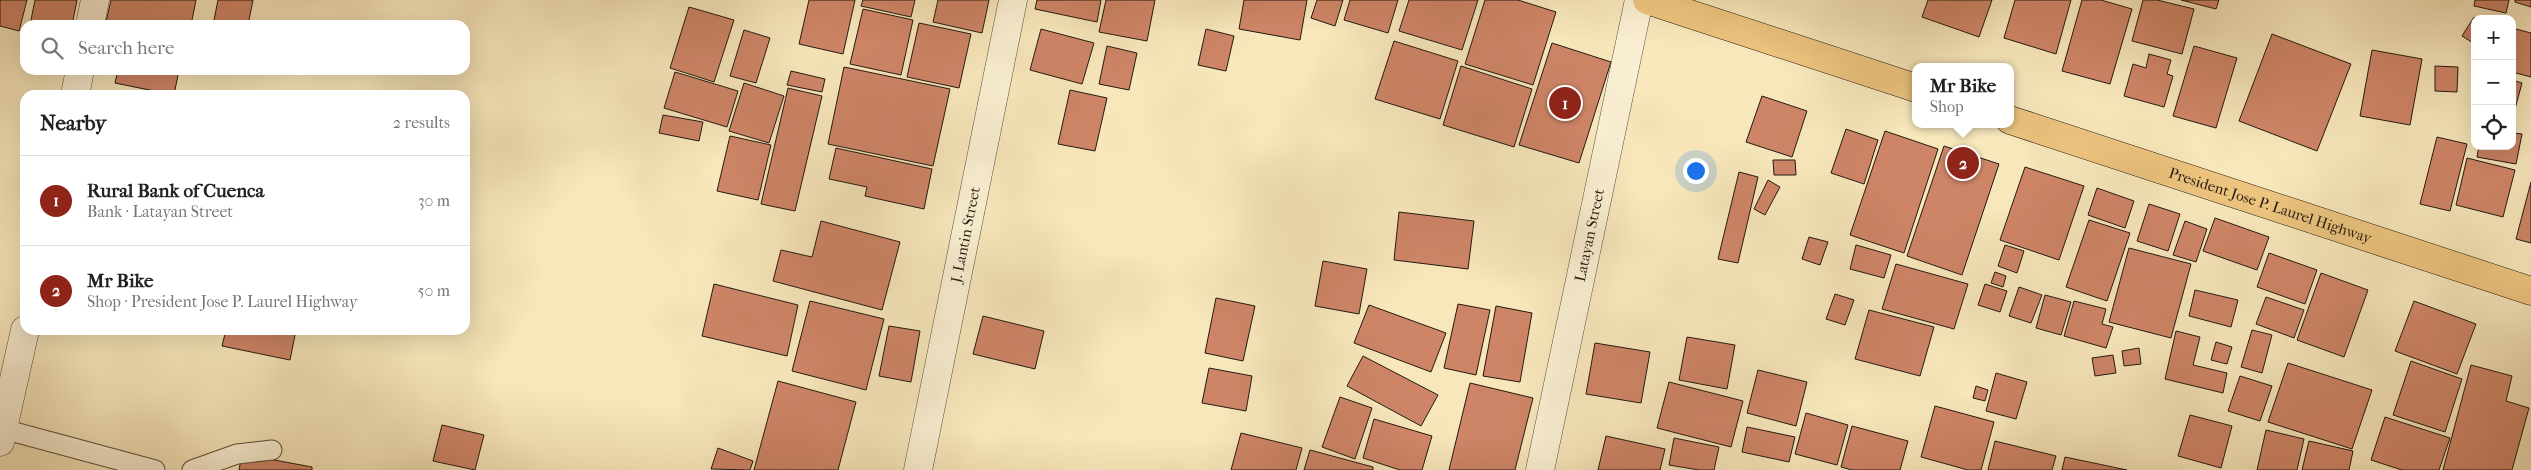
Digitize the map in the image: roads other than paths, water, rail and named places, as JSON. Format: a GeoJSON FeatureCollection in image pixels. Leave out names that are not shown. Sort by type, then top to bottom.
{"type":"FeatureCollection","features":[{"type":"Feature","properties":{"kind":"highway"},"geometry":{"type":"LineString","coordinates":[[1647,0],[1912,87]]}},
{"type":"Feature","properties":{"kind":"highway","name":"President Jose P. Laurel Highway"},"geometry":{"type":"LineString","coordinates":[[2014,121],[2531,291]]}},
{"type":"Feature","properties":{"kind":"street"},"geometry":{"type":"LineString","coordinates":[[91,20],[95,0]]}},
{"type":"Feature","properties":{"kind":"street","name":"J. Lantin Street"},"geometry":{"type":"LineString","coordinates":[[918,470],[1013,0]]}},
{"type":"Feature","properties":{"kind":"street","name":"Latayan Street"},"geometry":{"type":"LineString","coordinates":[[1540,470],[1639,0]]}},
{"type":"Feature","properties":{"kind":"street"},"geometry":{"type":"LineString","coordinates":[[76,90],[79,75]]}},
{"type":"Feature","properties":{"kind":"street"},"geometry":{"type":"LineString","coordinates":[[2,436],[8,368],[23,335]]}},
{"type":"Feature","properties":{"kind":"lane"},"geometry":{"type":"LineString","coordinates":[[2,436],[155,470]]}},
{"type":"Feature","properties":{"kind":"lane"},"geometry":{"type":"LineString","coordinates":[[192,470],[237,454],[272,450]]}},
{"type":"Feature","properties":{"kind":"place","name":"Rural Bank of Cuenca"},"geometry":{"type":"Point","coordinates":[1565,103]}},
{"type":"Feature","properties":{"kind":"place","name":"Mr Bike"},"geometry":{"type":"Point","coordinates":[1963,163]}}]}
